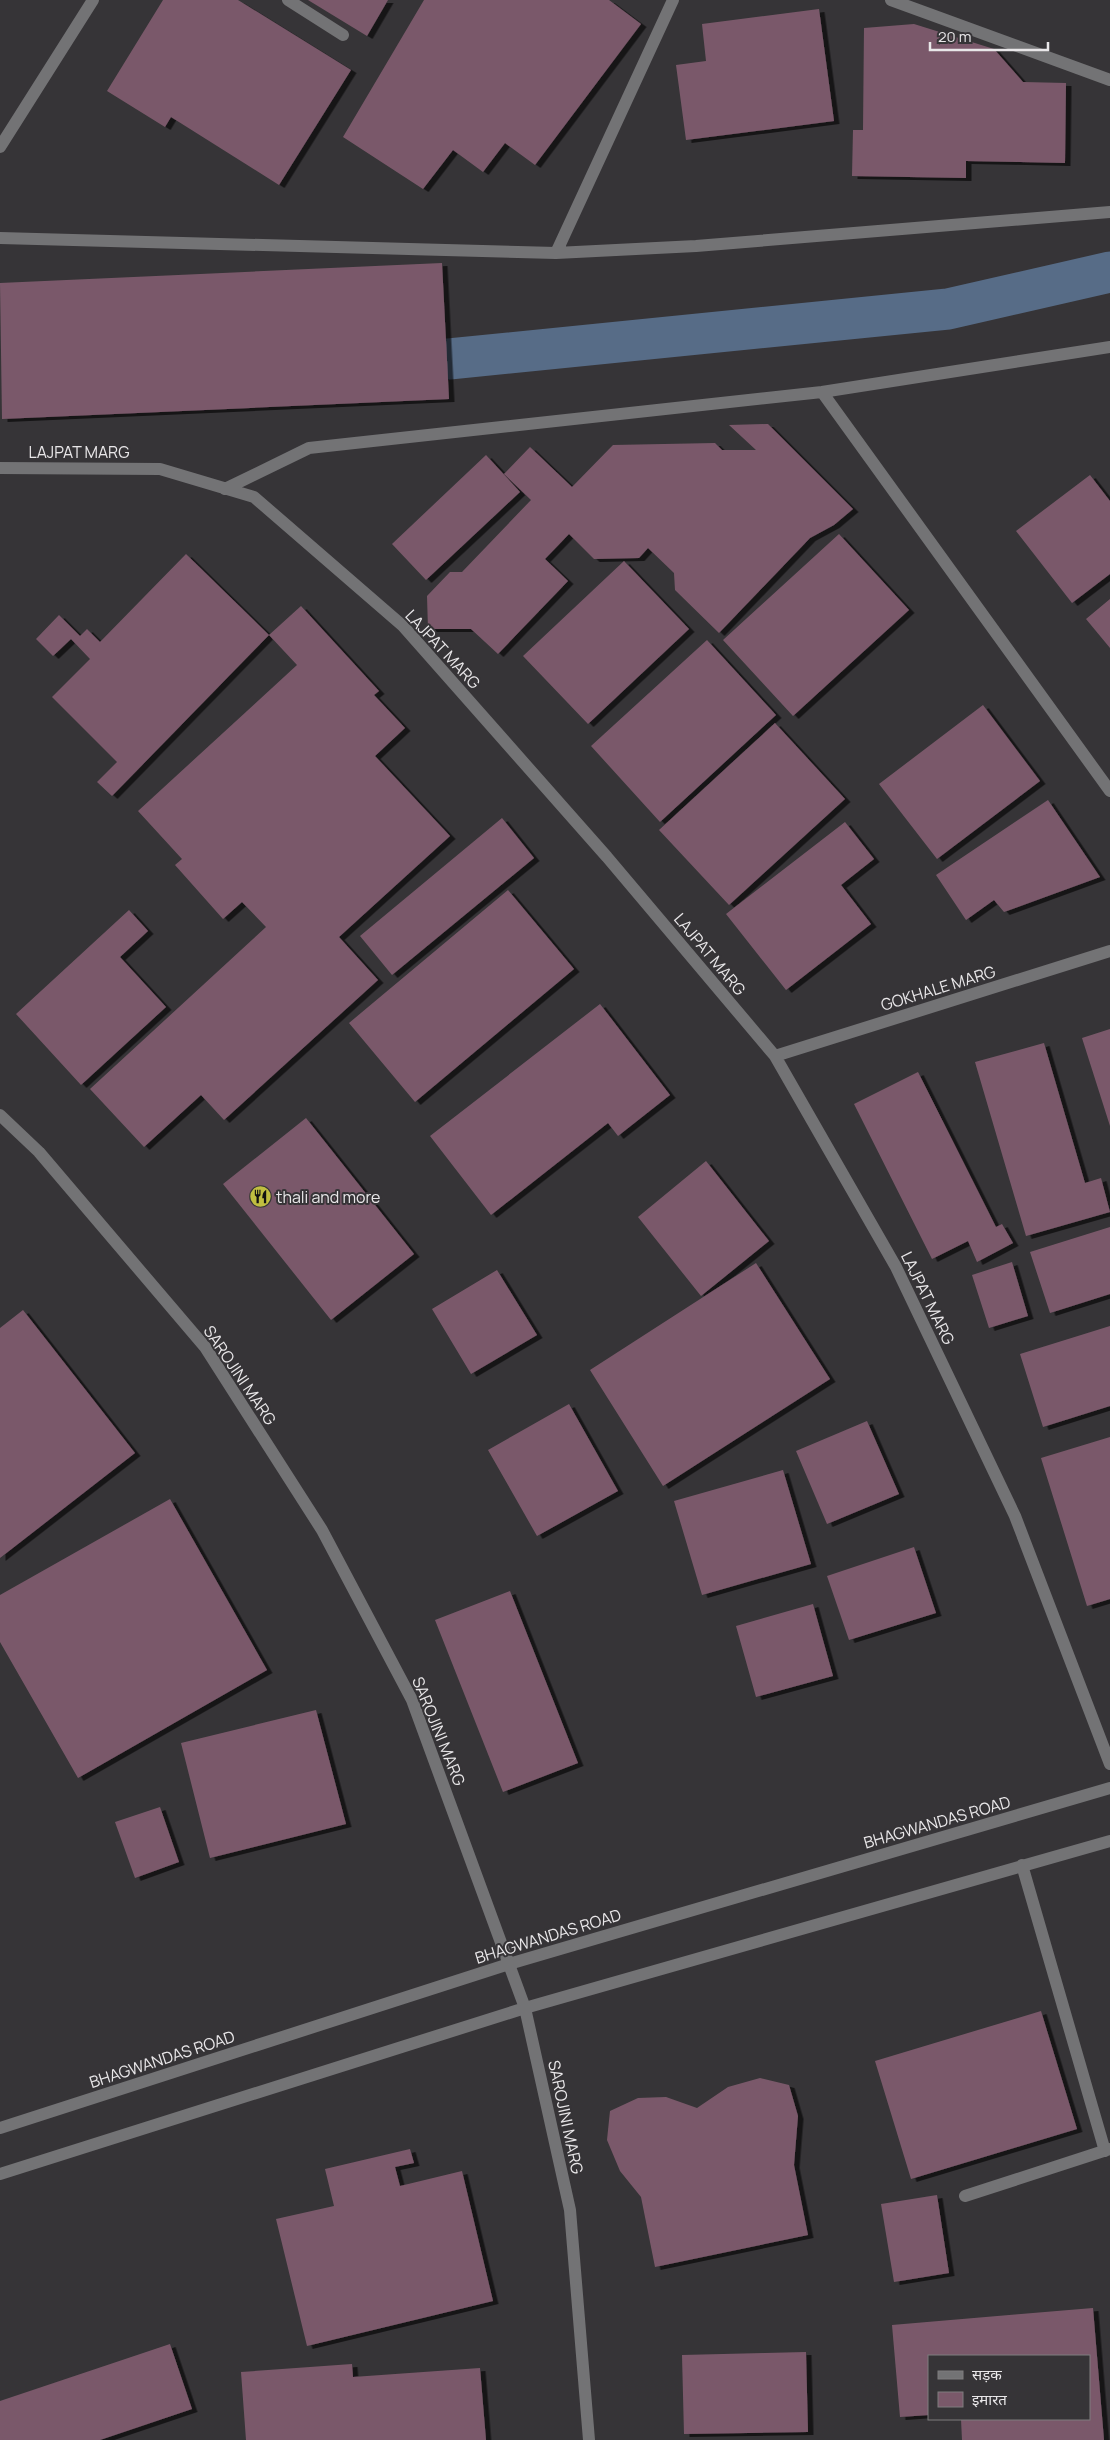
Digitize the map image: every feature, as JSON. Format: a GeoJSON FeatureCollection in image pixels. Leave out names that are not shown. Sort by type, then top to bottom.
{"type":"FeatureCollection","features":[{"type":"Feature","properties":{"kind":"street"},"geometry":{"type":"LineString","coordinates":[[0,148],[93,0]]}},
{"type":"Feature","properties":{"kind":"street"},"geometry":{"type":"LineString","coordinates":[[288,0],[343,35]]}},
{"type":"Feature","properties":{"kind":"street"},"geometry":{"type":"LineString","coordinates":[[556,253],[673,0]]}},
{"type":"Feature","properties":{"kind":"street"},"geometry":{"type":"LineString","coordinates":[[891,0],[1110,80]]}},
{"type":"Feature","properties":{"kind":"street"},"geometry":{"type":"LineString","coordinates":[[0,238],[556,253],[696,246],[1110,212]]}},
{"type":"Feature","properties":{"kind":"street"},"geometry":{"type":"LineString","coordinates":[[225,489],[309,448],[822,392],[1110,347]]}},
{"type":"Feature","properties":{"kind":"street"},"geometry":{"type":"LineString","coordinates":[[822,392],[1110,791]]}},
{"type":"Feature","properties":{"kind":"street","name":"LAJPAT MARG"},"geometry":{"type":"LineString","coordinates":[[0,468],[160,469],[254,497],[403,626],[607,857],[775,1056],[896,1267],[1015,1516],[1110,1764]]}},
{"type":"Feature","properties":{"kind":"street","name":"GOKHALE MARG"},"geometry":{"type":"LineString","coordinates":[[775,1056],[1110,951]]}},
{"type":"Feature","properties":{"kind":"street","name":"SAROJINI MARG"},"geometry":{"type":"LineString","coordinates":[[0,1115],[39,1152],[205,1347],[322,1530],[412,1700],[525,2008],[570,2210],[588,2440]]}},
{"type":"Feature","properties":{"kind":"street","name":"BHAGWANDAS ROAD"},"geometry":{"type":"LineString","coordinates":[[0,2128],[509,1964],[1110,1788]]}},
{"type":"Feature","properties":{"kind":"street"},"geometry":{"type":"LineString","coordinates":[[0,2174],[525,2008],[1110,1841]]}},
{"type":"Feature","properties":{"kind":"street"},"geometry":{"type":"LineString","coordinates":[[966,2196],[1108,2150],[1022,1865]]}},
{"type":"Feature","properties":{"kind":"building"},"geometry":{"type":"Polygon","coordinates":[[[163,0],[238,0],[351,70],[279,185],[171,117],[165,127],[107,91],[163,0]]]}},
{"type":"Feature","properties":{"kind":"building"},"geometry":{"type":"Polygon","coordinates":[[[308,0],[388,0],[367,36],[308,0]]]}},
{"type":"Feature","properties":{"kind":"building"},"geometry":{"type":"Polygon","coordinates":[[[424,0],[609,0],[641,24],[535,165],[505,143],[483,172],[453,150],[423,189],[343,137],[424,0]]]}},
{"type":"Feature","properties":{"kind":"building"},"geometry":{"type":"Polygon","coordinates":[[[819,9],[834,121],[686,140],[676,65],[706,61],[702,24],[819,9]]]}},
{"type":"Feature","properties":{"kind":"building"},"geometry":{"type":"Polygon","coordinates":[[[914,24],[994,49],[1023,82],[1066,83],[1065,163],[966,161],[966,178],[852,176],[853,130],[863,130],[864,28],[914,24]]]}},
{"type":"Feature","properties":{"kind":"building"},"geometry":{"type":"Polygon","coordinates":[[[442,263],[449,399],[2,419],[0,283],[442,263]]]}},
{"type":"Feature","properties":{"kind":"building"},"geometry":{"type":"Polygon","coordinates":[[[768,424],[853,509],[834,525],[810,538],[719,633],[675,590],[674,573],[648,548],[639,558],[594,559],[569,534],[545,559],[568,581],[498,654],[471,629],[428,629],[427,596],[450,572],[462,572],[531,500],[504,474],[530,447],[572,487],[613,445],[715,443],[722,450],[756,450],[729,425],[768,424]]]}},
{"type":"Feature","properties":{"kind":"building"},"geometry":{"type":"Polygon","coordinates":[[[486,455],[520,492],[426,580],[392,544],[486,455]]]}},
{"type":"Feature","properties":{"kind":"building"},"geometry":{"type":"Polygon","coordinates":[[[1090,475],[1110,501],[1110,574],[1072,603],[1016,531],[1090,475]]]}},
{"type":"Feature","properties":{"kind":"building"},"geometry":{"type":"Polygon","coordinates":[[[839,534],[909,610],[793,716],[723,640],[839,534]]]}},
{"type":"Feature","properties":{"kind":"building"},"geometry":{"type":"Polygon","coordinates":[[[186,554],[269,635],[112,796],[97,782],[117,762],[52,697],[90,659],[71,639],[53,656],[36,639],[59,615],[80,636],[87,629],[100,642],[186,554]]]}},
{"type":"Feature","properties":{"kind":"building"},"geometry":{"type":"Polygon","coordinates":[[[624,561],[689,629],[588,724],[523,656],[624,561]]]}},
{"type":"Feature","properties":{"kind":"building"},"geometry":{"type":"Polygon","coordinates":[[[1110,599],[1110,648],[1086,619],[1110,599]]]}},
{"type":"Feature","properties":{"kind":"building"},"geometry":{"type":"Polygon","coordinates":[[[301,606],[379,691],[374,695],[405,728],[375,756],[450,836],[339,937],[378,980],[224,1120],[201,1095],[144,1147],[90,1089],[266,927],[242,902],[223,919],[175,865],[182,859],[138,811],[297,665],[269,635],[301,606]]]}},
{"type":"Feature","properties":{"kind":"building"},"geometry":{"type":"Polygon","coordinates":[[[707,640],[776,715],[660,822],[591,746],[707,640]]]}},
{"type":"Feature","properties":{"kind":"building"},"geometry":{"type":"Polygon","coordinates":[[[983,705],[1040,781],[937,859],[879,784],[983,705]]]}},
{"type":"Feature","properties":{"kind":"building"},"geometry":{"type":"Polygon","coordinates":[[[775,723],[845,799],[729,905],[659,830],[775,723]]]}},
{"type":"Feature","properties":{"kind":"building"},"geometry":{"type":"Polygon","coordinates":[[[1048,800],[1100,877],[1004,912],[994,900],[966,920],[936,875],[1048,800]]]}},
{"type":"Feature","properties":{"kind":"building"},"geometry":{"type":"Polygon","coordinates":[[[502,818],[534,858],[392,975],[360,936],[502,818]]]}},
{"type":"Feature","properties":{"kind":"building"},"geometry":{"type":"Polygon","coordinates":[[[845,822],[874,859],[841,885],[871,924],[786,990],[726,914],[845,822]]]}},
{"type":"Feature","properties":{"kind":"building"},"geometry":{"type":"Polygon","coordinates":[[[508,890],[574,969],[415,1102],[349,1023],[508,890]]]}},
{"type":"Feature","properties":{"kind":"building"},"geometry":{"type":"Polygon","coordinates":[[[129,910],[148,931],[120,957],[166,1007],[81,1085],[16,1014],[129,910]]]}},
{"type":"Feature","properties":{"kind":"building"},"geometry":{"type":"Polygon","coordinates":[[[600,1004],[670,1095],[618,1136],[608,1123],[491,1215],[430,1136],[600,1004]]]}},
{"type":"Feature","properties":{"kind":"building"},"geometry":{"type":"Polygon","coordinates":[[[1110,1029],[1110,1126],[1082,1038],[1110,1029]]]}},
{"type":"Feature","properties":{"kind":"building"},"geometry":{"type":"Polygon","coordinates":[[[1044,1043],[1085,1183],[1101,1178],[1110,1212],[1026,1236],[975,1062],[1044,1043]]]}},
{"type":"Feature","properties":{"kind":"building"},"geometry":{"type":"Polygon","coordinates":[[[918,1072],[996,1227],[1002,1224],[1013,1243],[977,1262],[968,1241],[932,1259],[854,1104],[918,1072]]]}},
{"type":"Feature","properties":{"kind":"building"},"geometry":{"type":"Polygon","coordinates":[[[306,1118],[414,1254],[331,1320],[223,1184],[306,1118]]]}},
{"type":"Feature","properties":{"kind":"building"},"geometry":{"type":"Polygon","coordinates":[[[706,1161],[769,1241],[701,1296],[638,1217],[706,1161]]]}},
{"type":"Feature","properties":{"kind":"building"},"geometry":{"type":"Polygon","coordinates":[[[1110,1227],[1110,1294],[1050,1313],[1030,1252],[1110,1227]]]}},
{"type":"Feature","properties":{"kind":"building"},"geometry":{"type":"Polygon","coordinates":[[[1012,1262],[1028,1316],[989,1328],[972,1275],[1012,1262]]]}},
{"type":"Feature","properties":{"kind":"building"},"geometry":{"type":"Polygon","coordinates":[[[756,1263],[830,1379],[663,1486],[590,1370],[756,1263]]]}},
{"type":"Feature","properties":{"kind":"building"},"geometry":{"type":"Polygon","coordinates":[[[497,1270],[537,1335],[471,1374],[432,1309],[497,1270]]]}},
{"type":"Feature","properties":{"kind":"building"},"geometry":{"type":"Polygon","coordinates":[[[23,1310],[135,1453],[0,1558],[0,1328],[23,1310]]]}},
{"type":"Feature","properties":{"kind":"building"},"geometry":{"type":"Polygon","coordinates":[[[1110,1326],[1110,1406],[1043,1427],[1020,1354],[1110,1326]]]}},
{"type":"Feature","properties":{"kind":"building"},"geometry":{"type":"Polygon","coordinates":[[[569,1404],[618,1491],[537,1536],[488,1450],[569,1404]]]}},
{"type":"Feature","properties":{"kind":"building"},"geometry":{"type":"Polygon","coordinates":[[[867,1421],[899,1494],[827,1524],[796,1451],[867,1421]]]}},
{"type":"Feature","properties":{"kind":"building"},"geometry":{"type":"Polygon","coordinates":[[[1110,1437],[1110,1599],[1087,1606],[1041,1458],[1110,1437]]]}},
{"type":"Feature","properties":{"kind":"building"},"geometry":{"type":"Polygon","coordinates":[[[783,1470],[811,1564],[702,1595],[674,1501],[783,1470]]]}},
{"type":"Feature","properties":{"kind":"building"},"geometry":{"type":"Polygon","coordinates":[[[170,1499],[267,1670],[78,1778],[0,1642],[0,1595],[170,1499]]]}},
{"type":"Feature","properties":{"kind":"building"},"geometry":{"type":"Polygon","coordinates":[[[914,1547],[936,1613],[849,1640],[827,1576],[914,1547]]]}},
{"type":"Feature","properties":{"kind":"building"},"geometry":{"type":"Polygon","coordinates":[[[510,1591],[578,1763],[503,1792],[435,1620],[510,1591]]]}},
{"type":"Feature","properties":{"kind":"building"},"geometry":{"type":"Polygon","coordinates":[[[813,1604],[833,1676],[756,1697],[736,1626],[813,1604]]]}},
{"type":"Feature","properties":{"kind":"building"},"geometry":{"type":"Polygon","coordinates":[[[316,1710],[346,1824],[210,1858],[181,1743],[316,1710]]]}},
{"type":"Feature","properties":{"kind":"building"},"geometry":{"type":"Polygon","coordinates":[[[160,1807],[179,1862],[135,1878],[115,1822],[160,1807]]]}},
{"type":"Feature","properties":{"kind":"building"},"geometry":{"type":"Polygon","coordinates":[[[1041,2011],[1077,2129],[911,2179],[875,2061],[1041,2011]]]}},
{"type":"Feature","properties":{"kind":"building"},"geometry":{"type":"Polygon","coordinates":[[[760,2078],[789,2085],[798,2116],[794,2165],[808,2235],[655,2267],[641,2197],[620,2171],[607,2140],[610,2111],[638,2098],[666,2097],[697,2108],[728,2087],[760,2078]]]}},
{"type":"Feature","properties":{"kind":"building"},"geometry":{"type":"Polygon","coordinates":[[[410,2149],[414,2163],[395,2167],[400,2186],[462,2171],[493,2301],[307,2346],[276,2219],[334,2206],[325,2169],[410,2149]]]}},
{"type":"Feature","properties":{"kind":"building"},"geometry":{"type":"Polygon","coordinates":[[[937,2195],[949,2273],[894,2282],[881,2204],[937,2195]]]}},
{"type":"Feature","properties":{"kind":"building"},"geometry":{"type":"Polygon","coordinates":[[[1093,2308],[1104,2440],[962,2440],[961,2420],[1090,2420],[1090,2355],[928,2355],[928,2415],[900,2417],[892,2325],[1093,2308]]]}},
{"type":"Feature","properties":{"kind":"building"},"geometry":{"type":"Polygon","coordinates":[[[170,2344],[192,2409],[100,2440],[0,2440],[0,2401],[170,2344]]]}},
{"type":"Feature","properties":{"kind":"building"},"geometry":{"type":"Polygon","coordinates":[[[806,2352],[808,2432],[684,2434],[682,2355],[806,2352]]]}},
{"type":"Feature","properties":{"kind":"building"},"geometry":{"type":"Polygon","coordinates":[[[352,2364],[353,2377],[480,2368],[486,2440],[246,2440],[241,2372],[352,2364]]]}},
{"type":"Feature","properties":{"kind":"waterway"},"geometry":{"type":"LineString","coordinates":[[390,359],[449,359],[948,309],[1110,272]]}},
{"type":"Feature","properties":{"kind":"place","name":"thali and more"},"geometry":{"type":"Point","coordinates":[260,1197]}}]}
